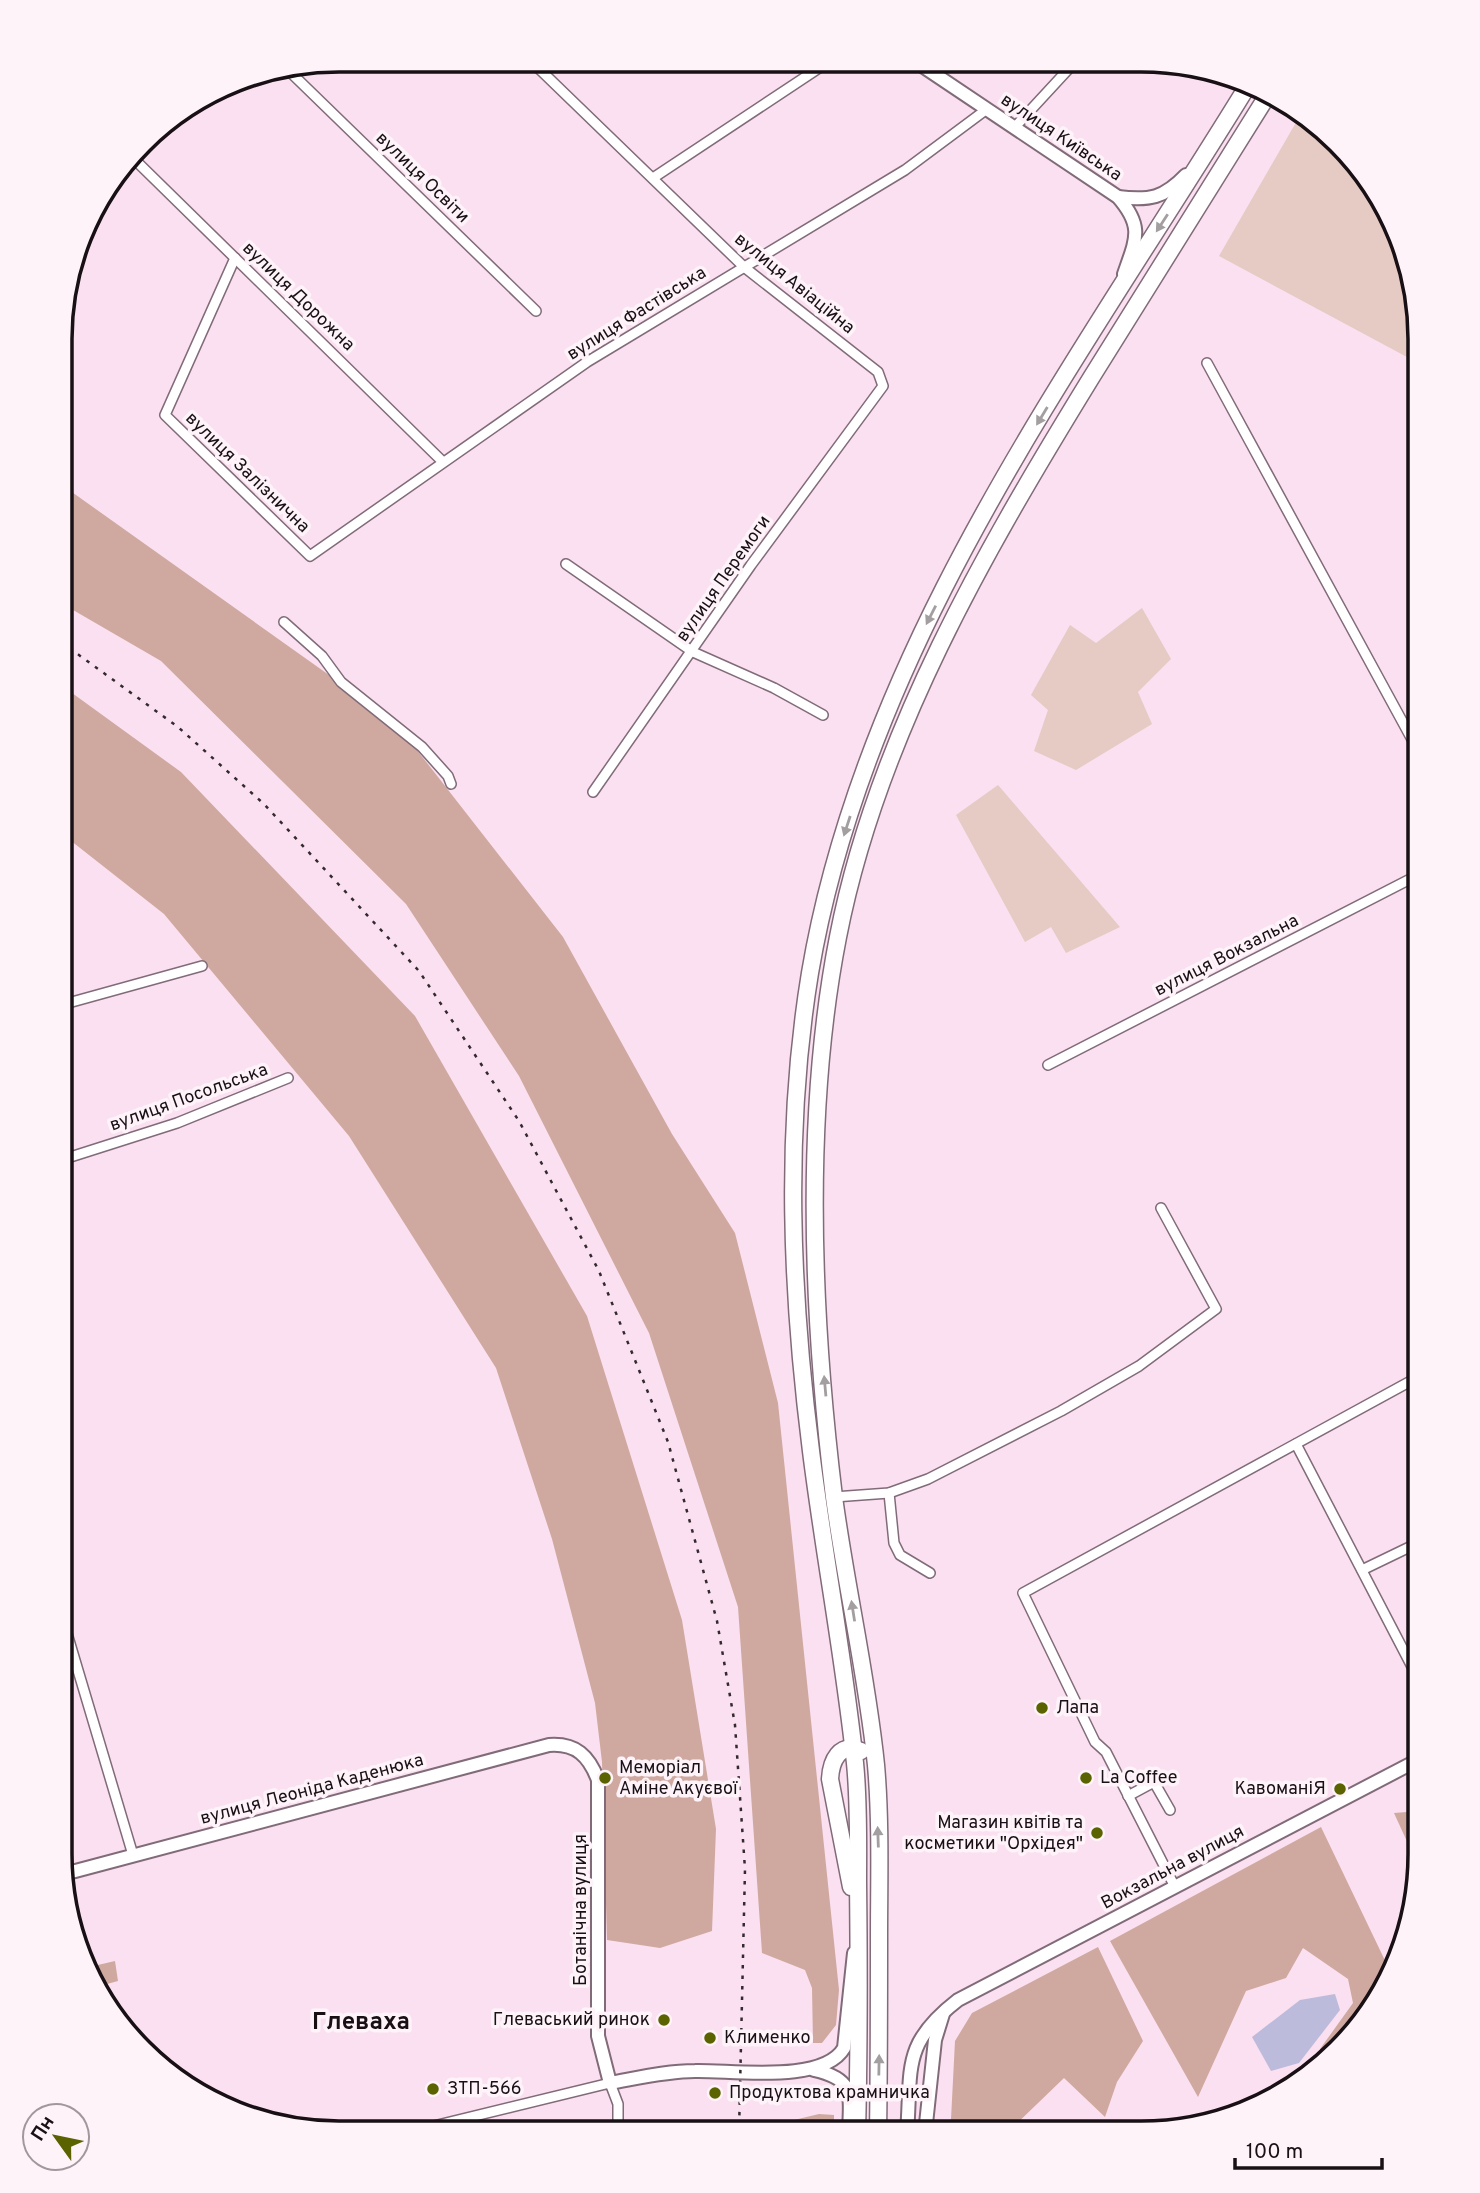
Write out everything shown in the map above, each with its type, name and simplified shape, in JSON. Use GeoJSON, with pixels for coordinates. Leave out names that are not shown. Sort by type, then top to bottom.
{"type":"FeatureCollection","features":[{"type":"Feature","properties":{"kind":"highway"},"geometry":{"type":"LineString","coordinates":[[857,2121],[859,1925],[853,1749],[810,1448],[796,1296],[794,1136],[801,1037],[810,972],[841,845],[857,794],[925,628],[989,505],[1118,289],[1244,93]]}},
{"type":"Feature","properties":{"kind":"highway"},"geometry":{"type":"LineString","coordinates":[[878,2121],[879,1886],[876,1764],[835,1497],[817,1294],[816,1137],[821,1040],[839,930],[856,868],[906,724],[971,583],[1034,471],[1264,102]]}},
{"type":"Feature","properties":{"kind":"highway"},"geometry":{"type":"LineString","coordinates":[[853,1749],[876,1764]]}},
{"type":"Feature","properties":{"kind":"highway"},"geometry":{"type":"LineString","coordinates":[[853,1749],[837,1754],[831,1763],[830,1779],[859,1925]]}},
{"type":"Feature","properties":{"kind":"street","name":"вулиця Авіаційна"},"geometry":{"type":"LineString","coordinates":[[543,72],[744,267],[878,372],[883,386]]}},
{"type":"Feature","properties":{"kind":"street"},"geometry":{"type":"LineString","coordinates":[[653,178],[814,72]]}},
{"type":"Feature","properties":{"kind":"street","name":"вулиця Київська"},"geometry":{"type":"LineString","coordinates":[[932,72],[1118,197]]}},
{"type":"Feature","properties":{"kind":"street"},"geometry":{"type":"LineString","coordinates":[[1015,127],[1066,72]]}},
{"type":"Feature","properties":{"kind":"street","name":"вулиця Освіти"},"geometry":{"type":"LineString","coordinates":[[294,76],[536,311]]}},
{"type":"Feature","properties":{"kind":"street","name":"вулиця Фастівська"},"geometry":{"type":"LineString","coordinates":[[310,556],[587,362],[905,170],[987,109]]}},
{"type":"Feature","properties":{"kind":"street"},"geometry":{"type":"LineString","coordinates":[[1118,197],[1139,200],[1170,191],[1207,154]]}},
{"type":"Feature","properties":{"kind":"street","name":"вулиця Дорожна"},"geometry":{"type":"LineString","coordinates":[[138,163],[442,461]]}},
{"type":"Feature","properties":{"kind":"street"},"geometry":{"type":"LineString","coordinates":[[1118,197],[1135,218],[1137,232],[1118,289]]}},
{"type":"Feature","properties":{"kind":"street","name":"вулиця Залізнична"},"geometry":{"type":"LineString","coordinates":[[235,258],[166,415],[310,556]]}},
{"type":"Feature","properties":{"kind":"street"},"geometry":{"type":"LineString","coordinates":[[1207,363],[1408,732]]}},
{"type":"Feature","properties":{"kind":"street","name":"вулиця Перемоги"},"geometry":{"type":"LineString","coordinates":[[593,792],[751,565],[883,386]]}},
{"type":"Feature","properties":{"kind":"street"},"geometry":{"type":"LineString","coordinates":[[566,564],[693,652],[774,688],[823,715]]}},
{"type":"Feature","properties":{"kind":"street"},"geometry":{"type":"LineString","coordinates":[[284,622],[322,656],[341,682],[422,747],[448,776],[451,784]]}},
{"type":"Feature","properties":{"kind":"street","name":"вулиця Вокзальна"},"geometry":{"type":"LineString","coordinates":[[1048,1065],[1408,880]]}},
{"type":"Feature","properties":{"kind":"street"},"geometry":{"type":"LineString","coordinates":[[72,1002],[202,966]]}},
{"type":"Feature","properties":{"kind":"street","name":"вулиця Посольська"},"geometry":{"type":"LineString","coordinates":[[72,1156],[177,1123],[288,1078]]}},
{"type":"Feature","properties":{"kind":"street"},"geometry":{"type":"LineString","coordinates":[[835,1497],[889,1493],[928,1479],[1061,1411],[1139,1366],[1216,1309],[1161,1208]]}},
{"type":"Feature","properties":{"kind":"street"},"geometry":{"type":"LineString","coordinates":[[1175,1887],[1105,1752],[1095,1742],[1023,1593],[1408,1383]]}},
{"type":"Feature","properties":{"kind":"street"},"geometry":{"type":"LineString","coordinates":[[1296,1444],[1408,1651]]}},
{"type":"Feature","properties":{"kind":"street"},"geometry":{"type":"LineString","coordinates":[[889,1493],[894,1543],[900,1555],[930,1573]]}},
{"type":"Feature","properties":{"kind":"street"},"geometry":{"type":"LineString","coordinates":[[1362,1570],[1408,1548]]}},
{"type":"Feature","properties":{"kind":"street"},"geometry":{"type":"LineString","coordinates":[[72,1650],[133,1856]]}},
{"type":"Feature","properties":{"kind":"street","name":"вулиця Леоніда Каденюка"},"geometry":{"type":"LineString","coordinates":[[72,1872],[549,1745],[570,1746]]}},
{"type":"Feature","properties":{"kind":"street","name":"Ботанічна вулиця"},"geometry":{"type":"LineString","coordinates":[[570,1746],[584,1754],[598,1780],[598,2036],[618,2105],[618,2121]]}},
{"type":"Feature","properties":{"kind":"street","name":"Вокзальна вулиця"},"geometry":{"type":"LineString","coordinates":[[915,2049],[919,2037],[958,2000],[1408,1765]]}},
{"type":"Feature","properties":{"kind":"street"},"geometry":{"type":"LineString","coordinates":[[1128,1796],[1154,1782],[1170,1810]]}},
{"type":"Feature","properties":{"kind":"street"},"geometry":{"type":"LineString","coordinates":[[810,2069],[834,2060],[844,2048],[849,1976],[859,1925]]}},
{"type":"Feature","properties":{"kind":"street"},"geometry":{"type":"LineString","coordinates":[[927,2121],[934,2053],[944,2011]]}},
{"type":"Feature","properties":{"kind":"street"},"geometry":{"type":"LineString","coordinates":[[908,2121],[915,2049],[926,2047],[934,2053]]}},
{"type":"Feature","properties":{"kind":"street"},"geometry":{"type":"LineString","coordinates":[[457,2121],[610,2083],[694,2070],[810,2069],[834,2076],[846,2084],[850,2096],[849,2121]]}},
{"type":"Feature","properties":{"kind":"street"},"geometry":{"type":"LineString","coordinates":[[910,2102],[922,2109],[930,2108]]}},
{"type":"Feature","properties":{"kind":"shaded area"},"geometry":{"type":"Polygon","coordinates":[[[1296,122],[1342,163],[1381,221],[1394,253],[1403,287],[1408,322],[1408,358],[1219,256],[1296,122]]]}},
{"type":"Feature","properties":{"kind":"shaded area"},"geometry":{"type":"Polygon","coordinates":[[[72,492],[329,675],[406,736],[563,937],[672,1134],[735,1233],[778,1403],[839,1990],[836,2025],[822,2043],[813,2043],[812,1988],[805,1970],[762,1953],[738,1607],[649,1333],[519,1076],[406,904],[161,661],[72,609],[72,492]]]}},
{"type":"Feature","properties":{"kind":"shaded area"},"geometry":{"type":"Polygon","coordinates":[[[1142,608],[1171,659],[1138,692],[1152,724],[1076,770],[1034,751],[1048,710],[1031,695],[1070,625],[1096,643],[1142,608]]]}},
{"type":"Feature","properties":{"kind":"shaded area"},"geometry":{"type":"Polygon","coordinates":[[[72,693],[181,772],[415,1016],[587,1316],[682,1620],[716,1829],[712,1931],[660,1948],[607,1940],[602,1762],[595,1703],[552,1539],[496,1368],[349,1136],[164,914],[72,842],[72,693]]]}},
{"type":"Feature","properties":{"kind":"shaded area"},"geometry":{"type":"Polygon","coordinates":[[[998,785],[1120,927],[1066,953],[1051,927],[1025,942],[956,815],[998,785]]]}},
{"type":"Feature","properties":{"kind":"shaded area"},"geometry":{"type":"Polygon","coordinates":[[[1408,1812],[1408,1844],[1394,1813],[1408,1812]]]}},
{"type":"Feature","properties":{"kind":"shaded area"},"geometry":{"type":"Polygon","coordinates":[[[1321,1827],[1386,1962],[1353,2017],[1320,2052],[1353,2003],[1348,1979],[1303,1948],[1286,1978],[1246,1991],[1198,2097],[1110,1941],[1321,1827]]]}},
{"type":"Feature","properties":{"kind":"shaded area"},"geometry":{"type":"Polygon","coordinates":[[[1098,1947],[1143,2041],[1117,2082],[1105,2117],[1064,2078],[1019,2121],[950,2121],[955,2041],[972,2013],[1098,1947]]]}},
{"type":"Feature","properties":{"kind":"shaded area"},"geometry":{"type":"Polygon","coordinates":[[[115,1961],[118,1981],[106,1984],[96,1965],[115,1961]]]}},
{"type":"Feature","properties":{"kind":"shaded area"},"geometry":{"type":"Polygon","coordinates":[[[819,2114],[834,2115],[834,2121],[790,2121],[819,2114]]]}},
{"type":"Feature","properties":{"kind":"water"},"geometry":{"type":"Polygon","coordinates":[[[1335,1994],[1340,2010],[1299,2063],[1271,2071],[1252,2037],[1300,2000],[1335,1994]]]}},
{"type":"Feature","properties":{"kind":"railway"},"geometry":{"type":"LineString","coordinates":[[72,650],[178,727],[264,804],[419,971],[519,1121],[599,1271],[668,1442],[717,1621],[735,1725],[745,1869],[739,2121]]}},
{"type":"Feature","properties":{"kind":"place","name":"Лапа"},"geometry":{"type":"Point","coordinates":[1042,1708]}},
{"type":"Feature","properties":{"kind":"place","name":"Меморіал Аміне Акуєвої"},"geometry":{"type":"Point","coordinates":[605,1778]}},
{"type":"Feature","properties":{"kind":"place","name":"La Coffee"},"geometry":{"type":"Point","coordinates":[1086,1778]}},
{"type":"Feature","properties":{"kind":"place","name":"КавоманіЯ"},"geometry":{"type":"Point","coordinates":[1340,1789]}},
{"type":"Feature","properties":{"kind":"place","name":"Магазин квітів та косметики \"Орхідея\""},"geometry":{"type":"Point","coordinates":[1097,1833]}},
{"type":"Feature","properties":{"kind":"place","name":"Глеваський ринок"},"geometry":{"type":"Point","coordinates":[664,2020]}},
{"type":"Feature","properties":{"kind":"place","name":"Клименко"},"geometry":{"type":"Point","coordinates":[710,2038]}},
{"type":"Feature","properties":{"kind":"place","name":"ЗТП-566"},"geometry":{"type":"Point","coordinates":[433,2089]}},
{"type":"Feature","properties":{"kind":"place","name":"Продуктова крамничка"},"geometry":{"type":"Point","coordinates":[715,2093]}},
{"type":"Feature","properties":{"kind":"district","name":"Глеваха"},"geometry":{"type":"Point","coordinates":[361,2023]}}]}
